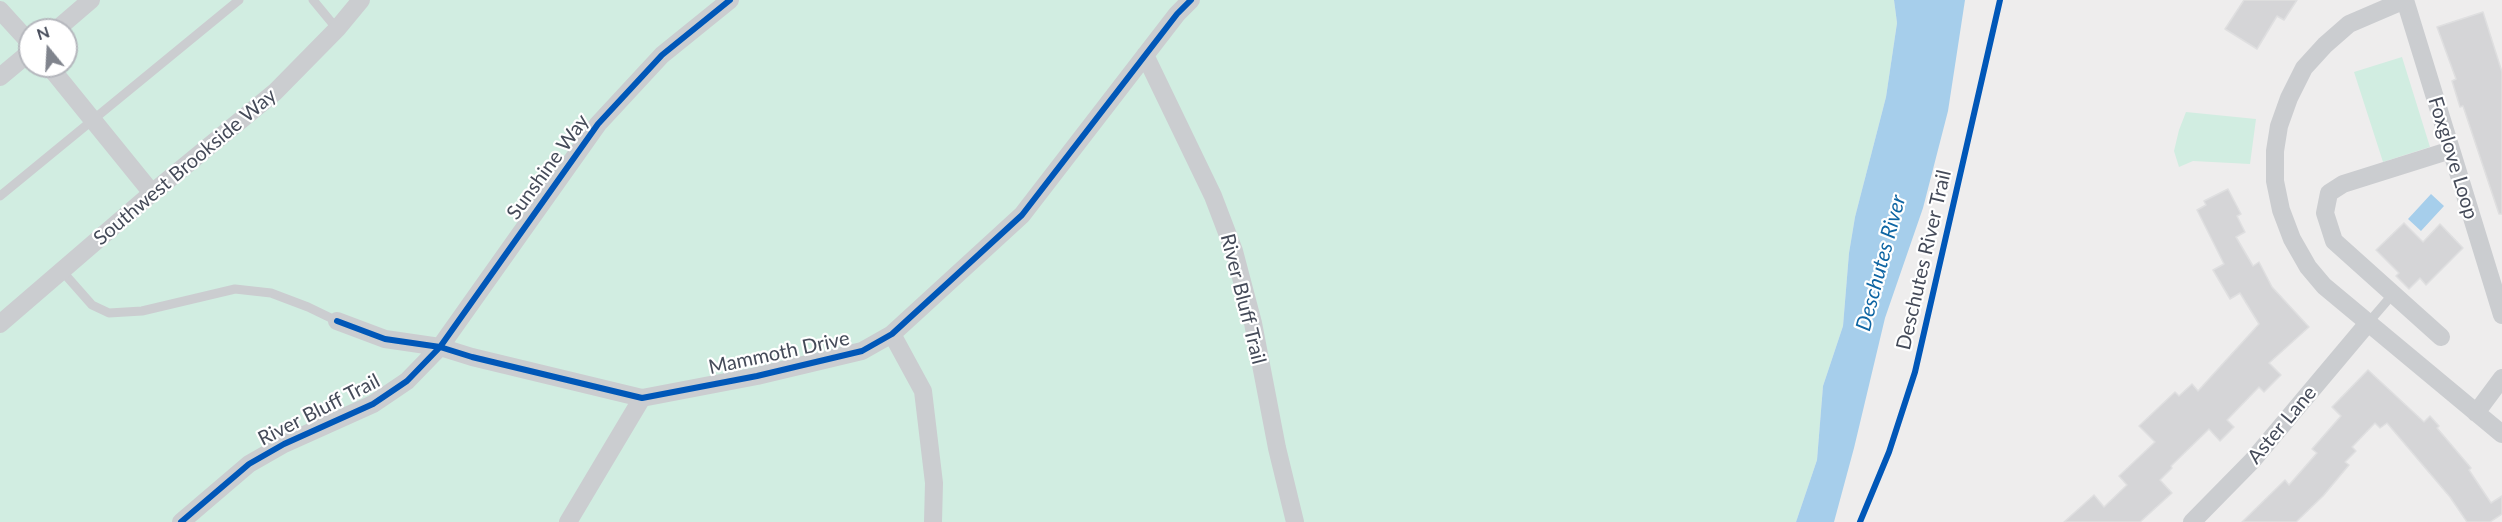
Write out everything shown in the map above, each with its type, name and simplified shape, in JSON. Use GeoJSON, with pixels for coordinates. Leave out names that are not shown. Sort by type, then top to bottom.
{"type":"FeatureCollection","features":[{"type":"Feature","properties":{"kind":"street"},"geometry":{"type":"LineString","coordinates":[[70,18],[92,0]]}},
{"type":"Feature","properties":{"kind":"street","name":"Southwest Brookside Way"},"geometry":{"type":"LineString","coordinates":[[0,324],[152,193],[275,92],[338,29],[361,0]]}},
{"type":"Feature","properties":{"kind":"street","name":"Sunshine Way"},"geometry":{"type":"LineString","coordinates":[[440,347],[598,124],[662,55],[730,0]]}},
{"type":"Feature","properties":{"kind":"street","name":"Mammoth Drive"},"geometry":{"type":"LineString","coordinates":[[337,321],[385,339],[440,347],[472,357],[642,398],[757,376],[862,351],[892,334],[1022,215],[1177,14],[1191,0]]}},
{"type":"Feature","properties":{"kind":"street"},"geometry":{"type":"LineString","coordinates":[[2405,0],[2349,24],[2304,68],[2289,98],[2279,126],[2275,151],[2275,181],[2279,200],[2292,239],[2308,267],[2324,286],[2502,434]]}},
{"type":"Feature","properties":{"kind":"street","name":"Foxglove Loop"},"geometry":{"type":"LineString","coordinates":[[2405,0],[2502,315]]}},
{"type":"Feature","properties":{"kind":"street"},"geometry":{"type":"LineString","coordinates":[[0,10],[18,30]]}},
{"type":"Feature","properties":{"kind":"street","name":"River Bluff Trail"},"geometry":{"type":"LineString","coordinates":[[1145,55],[1213,196],[1234,251],[1253,323],[1276,448],[1295,522]]}},
{"type":"Feature","properties":{"kind":"street"},"geometry":{"type":"LineString","coordinates":[[0,77],[18,62]]}},
{"type":"Feature","properties":{"kind":"street"},"geometry":{"type":"LineString","coordinates":[[59,78],[94,118],[152,193]]}},
{"type":"Feature","properties":{"kind":"street"},"geometry":{"type":"LineString","coordinates":[[2441,338],[2334,241],[2325,213],[2329,193],[2343,184],[2451,150]]}},
{"type":"Feature","properties":{"kind":"street","name":"Aster Lane"},"geometry":{"type":"LineString","coordinates":[[2192,522],[2252,461],[2368,323]]}},
{"type":"Feature","properties":{"kind":"street"},"geometry":{"type":"LineString","coordinates":[[892,334],[923,391],[934,483],[933,522]]}},
{"type":"Feature","properties":{"kind":"street","name":"River Bluff Trail"},"geometry":{"type":"LineString","coordinates":[[181,522],[249,464],[284,444],[373,404],[407,381],[440,347]]}},
{"type":"Feature","properties":{"kind":"street"},"geometry":{"type":"LineString","coordinates":[[2476,413],[2502,378]]}},
{"type":"Feature","properties":{"kind":"street"},"geometry":{"type":"LineString","coordinates":[[568,522],[642,398]]}},
{"type":"Feature","properties":{"kind":"lane"},"geometry":{"type":"LineString","coordinates":[[0,196],[239,0]]}},
{"type":"Feature","properties":{"kind":"lane"},"geometry":{"type":"LineString","coordinates":[[313,0],[338,29]]}},
{"type":"Feature","properties":{"kind":"lane","name":"Mammoth Drive"},"geometry":{"type":"LineString","coordinates":[[62,271],[92,305],[109,313],[142,311],[235,289],[271,293],[337,321]]}},
{"type":"Feature","properties":{"kind":"lane"},"geometry":{"type":"LineString","coordinates":[[2368,323],[2393,294]]}},
{"type":"Feature","properties":{"kind":"green space"},"geometry":{"type":"Polygon","coordinates":[[[0,0],[1894,0],[1897,23],[1886,97],[1855,217],[1849,253],[1843,326],[1823,386],[1817,460],[1796,522],[0,522],[0,0]]]}},
{"type":"Feature","properties":{"kind":"green space"},"geometry":{"type":"Polygon","coordinates":[[[2402,57],[2430,147],[2383,162],[2354,72],[2402,57]]]}},
{"type":"Feature","properties":{"kind":"green space"},"geometry":{"type":"Polygon","coordinates":[[[2186,112],[2256,119],[2250,164],[2193,161],[2179,167],[2174,151],[2186,112]]]}},
{"type":"Feature","properties":{"kind":"water","name":"Deschutes River"},"geometry":{"type":"Polygon","coordinates":[[[1894,0],[1965,0],[1948,111],[1923,208],[1885,318],[1834,522],[1796,522],[1817,460],[1823,386],[1843,326],[1849,253],[1855,217],[1886,97],[1897,23],[1894,0]]]}},
{"type":"Feature","properties":{"kind":"water"},"geometry":{"type":"Polygon","coordinates":[[[2431,194],[2444,206],[2421,231],[2408,219],[2431,194]]]}},
{"type":"Feature","properties":{"kind":"building"},"geometry":{"type":"Polygon","coordinates":[[[2244,0],[2297,0],[2284,20],[2277,16],[2257,49],[2225,29],[2244,0]]]}},
{"type":"Feature","properties":{"kind":"building"},"geometry":{"type":"Polygon","coordinates":[[[2483,12],[2502,72],[2502,214],[2499,214],[2463,106],[2460,107],[2452,81],[2456,79],[2437,27],[2483,12]]]}},
{"type":"Feature","properties":{"kind":"building"},"geometry":{"type":"Polygon","coordinates":[[[2228,189],[2241,214],[2237,216],[2245,232],[2236,237],[2253,266],[2259,262],[2272,287],[2309,327],[2269,363],[2281,375],[2264,392],[2259,387],[2227,420],[2234,427],[2220,441],[2209,429],[2171,466],[2172,468],[2160,480],[2172,493],[2140,522],[2064,522],[2094,495],[2104,507],[2127,485],[2119,476],[2155,442],[2139,426],[2175,392],[2179,396],[2192,384],[2198,391],[2259,324],[2240,293],[2230,299],[2213,270],[2224,264],[2197,210],[2206,205],[2204,201],[2228,189]]]}},
{"type":"Feature","properties":{"kind":"building"},"geometry":{"type":"Polygon","coordinates":[[[2404,223],[2423,242],[2440,224],[2463,248],[2426,285],[2420,278],[2409,289],[2396,276],[2399,273],[2376,250],[2404,223]]]}},
{"type":"Feature","properties":{"kind":"building"},"geometry":{"type":"Polygon","coordinates":[[[2368,370],[2424,422],[2430,416],[2439,426],[2437,428],[2471,468],[2469,470],[2491,503],[2502,496],[2502,514],[2490,522],[2467,522],[2450,497],[2387,423],[2380,428],[2375,423],[2352,447],[2356,451],[2345,462],[2349,465],[2323,496],[2296,522],[2242,522],[2285,480],[2289,485],[2317,453],[2312,449],[2341,416],[2332,407],[2368,370]]]}},
{"type":"Feature","properties":{"kind":"cycle path"},"geometry":{"type":"LineString","coordinates":[[181,522],[249,464],[284,444],[373,404],[407,381],[440,347],[598,124],[662,55],[730,0]]}},
{"type":"Feature","properties":{"kind":"cycle path"},"geometry":{"type":"LineString","coordinates":[[337,321],[385,339],[440,347],[472,357],[642,398],[757,376],[862,351],[892,334],[1022,215],[1177,14],[1191,0]]}},
{"type":"Feature","properties":{"kind":"cycle path","name":"Deschutes River Trail"},"geometry":{"type":"LineString","coordinates":[[1860,522],[1889,452],[1915,372],[2000,0]]}}]}
